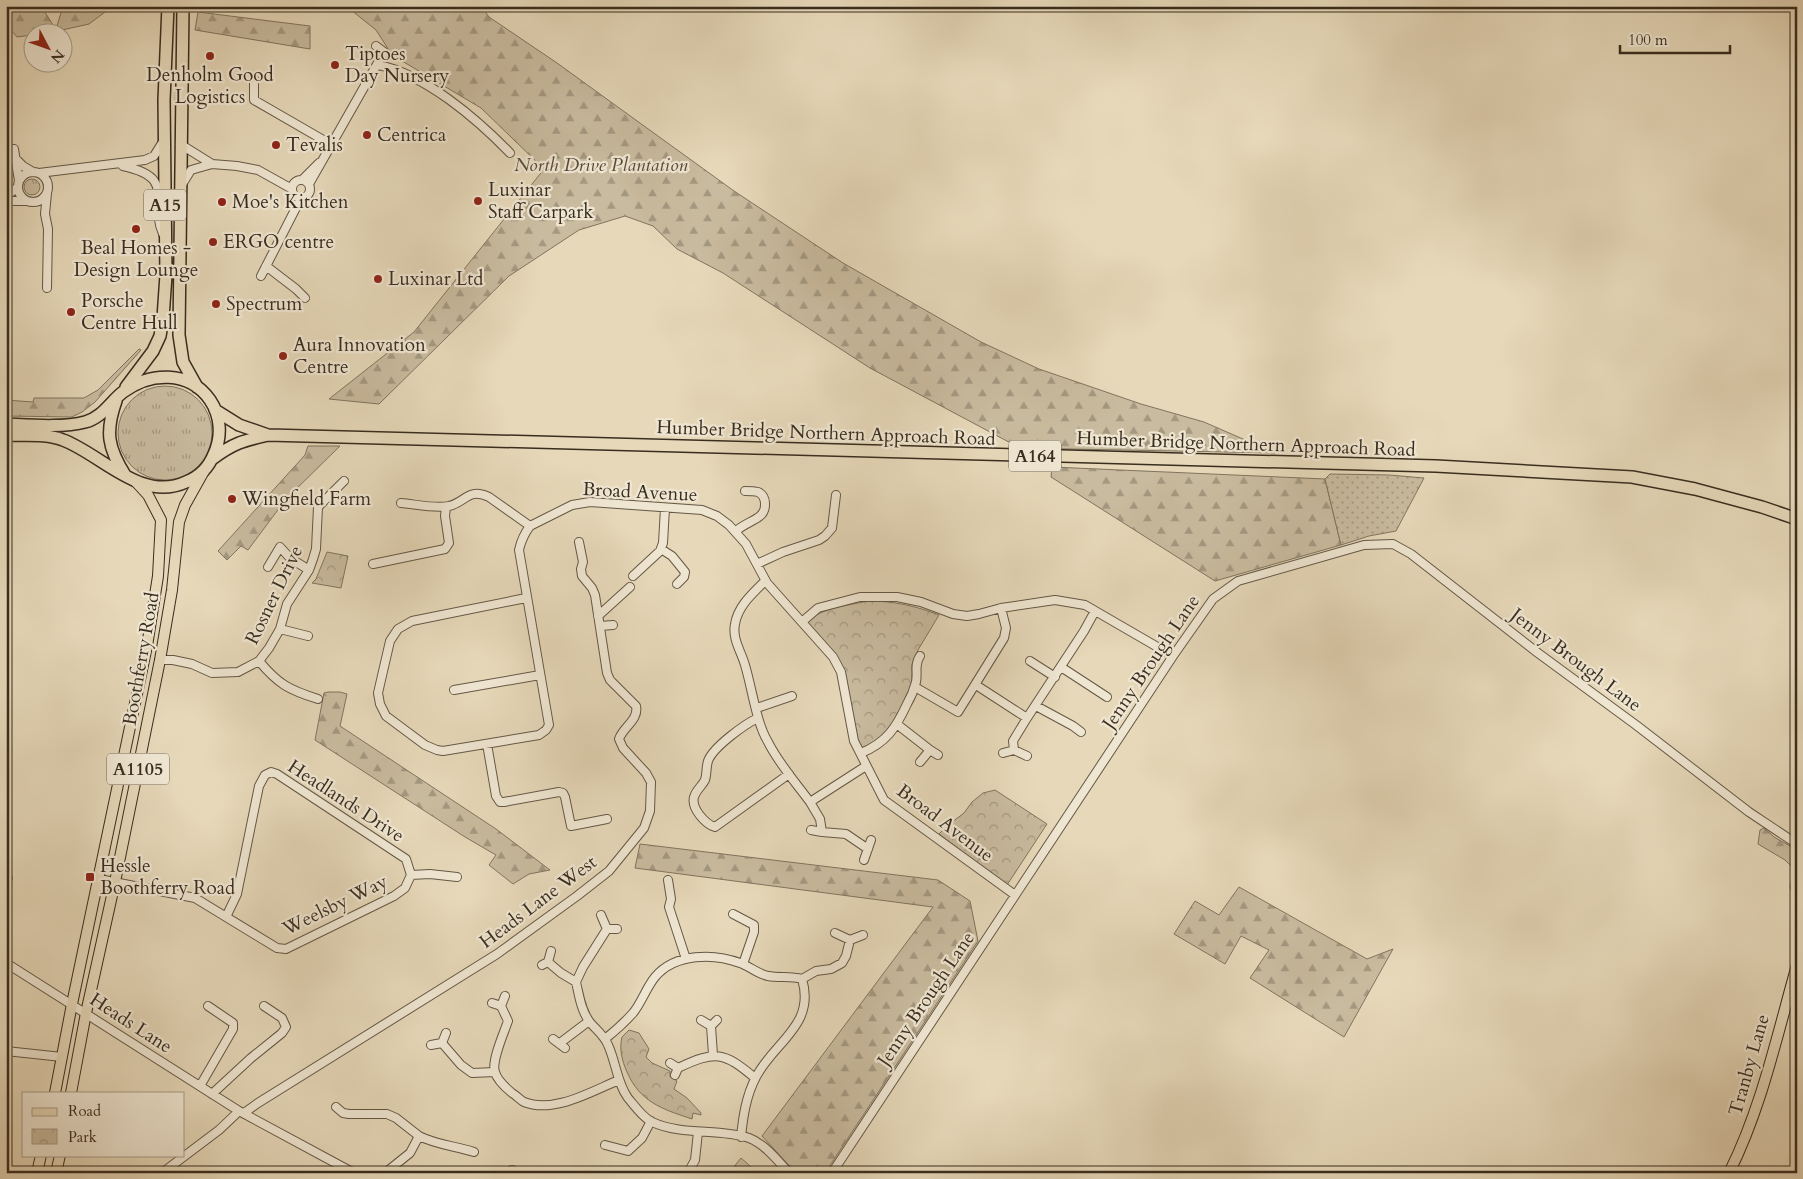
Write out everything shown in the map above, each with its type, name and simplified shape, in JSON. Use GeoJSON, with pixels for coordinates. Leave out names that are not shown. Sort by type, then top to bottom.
{"type":"FeatureCollection","features":[{"type":"Feature","properties":{"kind":"highway","name":"A15"},"geometry":{"type":"LineString","coordinates":[[6,424],[40,425],[87,422],[98,415],[119,396],[153,351],[160,336],[165,284],[164,100],[168,6]]}},
{"type":"Feature","properties":{"kind":"highway","name":"A15"},"geometry":{"type":"LineString","coordinates":[[183,6],[179,335],[183,362],[197,387]]}},
{"type":"Feature","properties":{"kind":"highway"},"geometry":{"type":"LineString","coordinates":[[6,435],[59,439],[84,449],[131,479],[152,486],[173,486],[193,479],[204,470],[212,459],[220,435],[219,422],[211,401],[197,387],[181,378],[162,376],[144,380],[119,396],[111,416],[108,431],[110,447],[131,479]]}},
{"type":"Feature","properties":{"kind":"highway","name":"A164"},"geometry":{"type":"LineString","coordinates":[[215,410],[239,425],[268,435]]}},
{"type":"Feature","properties":{"kind":"highway","name":"A164"},"geometry":{"type":"LineString","coordinates":[[212,459],[229,446],[268,435]]}},
{"type":"Feature","properties":{"kind":"highway","name":"Humber Bridge Northern Approach Road"},"geometry":{"type":"LineString","coordinates":[[268,435],[1436,466],[1632,477],[1695,488],[1797,519]]}},
{"type":"Feature","properties":{"kind":"main road","name":"Boothferry Road"},"geometry":{"type":"LineString","coordinates":[[72,1092],[86,1013],[115,882],[160,660],[172,590],[179,522],[185,505],[204,470]]}},
{"type":"Feature","properties":{"kind":"main road","name":"Boothferry Road"},"geometry":{"type":"LineString","coordinates":[[55,1092],[147,646],[160,546],[161,520],[148,495],[131,479]]}},
{"type":"Feature","properties":{"kind":"main road","name":"Tranby Lane"},"geometry":{"type":"LineString","coordinates":[[1729,1173],[1744,1143],[1758,1105],[1797,965]]}},
{"type":"Feature","properties":{"kind":"main road"},"geometry":{"type":"LineString","coordinates":[[37,1173],[41,1156]]}},
{"type":"Feature","properties":{"kind":"main road"},"geometry":{"type":"LineString","coordinates":[[56,1173],[60,1156]]}},
{"type":"Feature","properties":{"kind":"street"},"geometry":{"type":"LineString","coordinates":[[299,198],[305,198],[310,194],[309,184],[378,65],[384,52],[376,46]]}},
{"type":"Feature","properties":{"kind":"street"},"geometry":{"type":"LineString","coordinates":[[378,65],[402,73],[448,98],[491,133],[510,153]]}},
{"type":"Feature","properties":{"kind":"street"},"geometry":{"type":"LineString","coordinates":[[254,78],[254,100],[332,145]]}},
{"type":"Feature","properties":{"kind":"street"},"geometry":{"type":"LineString","coordinates":[[6,196],[18,184],[22,176],[145,160],[154,156],[164,139]]}},
{"type":"Feature","properties":{"kind":"street"},"geometry":{"type":"LineString","coordinates":[[180,144],[212,164]]}},
{"type":"Feature","properties":{"kind":"street"},"geometry":{"type":"LineString","coordinates":[[14,149],[18,193],[45,214]]}},
{"type":"Feature","properties":{"kind":"street"},"geometry":{"type":"LineString","coordinates":[[292,189],[299,180],[326,156]]}},
{"type":"Feature","properties":{"kind":"street"},"geometry":{"type":"LineString","coordinates":[[6,201],[38,202],[47,190],[44,177],[23,166],[16,159]]}},
{"type":"Feature","properties":{"kind":"street"},"geometry":{"type":"LineString","coordinates":[[116,164],[146,173],[156,183],[159,193],[159,225],[165,238]]}},
{"type":"Feature","properties":{"kind":"street"},"geometry":{"type":"LineString","coordinates":[[180,189],[191,170],[212,164],[258,170],[292,189],[299,198]]}},
{"type":"Feature","properties":{"kind":"street"},"geometry":{"type":"LineString","coordinates":[[47,288],[48,229],[45,214],[47,190],[48,181],[57,172]]}},
{"type":"Feature","properties":{"kind":"street"},"geometry":{"type":"LineString","coordinates":[[272,177],[299,180],[309,184]]}},
{"type":"Feature","properties":{"kind":"street"},"geometry":{"type":"LineString","coordinates":[[261,276],[291,219],[299,198]]}},
{"type":"Feature","properties":{"kind":"street"},"geometry":{"type":"LineString","coordinates":[[266,266],[305,298]]}},
{"type":"Feature","properties":{"kind":"street","name":"Rosner Drive"},"geometry":{"type":"LineString","coordinates":[[160,660],[173,660],[192,664],[212,673],[238,672],[259,660],[269,648],[280,629],[287,604],[309,570],[316,549],[318,507],[344,481]]}},
{"type":"Feature","properties":{"kind":"street"},"geometry":{"type":"LineString","coordinates":[[736,531],[760,516],[765,510],[765,502],[758,492],[745,491]]}},
{"type":"Feature","properties":{"kind":"street"},"geometry":{"type":"LineString","coordinates":[[401,503],[446,507],[468,496],[482,494],[530,526],[522,538],[518,550],[549,724],[546,730],[539,735],[443,751],[425,746],[386,716],[380,704],[378,693],[390,641],[398,629],[412,621],[526,598]]}},
{"type":"Feature","properties":{"kind":"street"},"geometry":{"type":"LineString","coordinates":[[757,564],[825,536],[832,528],[836,495]]}},
{"type":"Feature","properties":{"kind":"street","name":"Broad Avenue"},"geometry":{"type":"LineString","coordinates":[[530,526],[565,508],[584,502],[702,510],[724,520],[746,544],[765,581],[833,657],[840,672],[854,741],[884,800],[1015,895]]}},
{"type":"Feature","properties":{"kind":"street"},"geometry":{"type":"LineString","coordinates":[[373,564],[445,549],[449,543],[445,516],[446,507]]}},
{"type":"Feature","properties":{"kind":"street"},"geometry":{"type":"LineString","coordinates":[[633,576],[656,556],[661,549],[665,508]]}},
{"type":"Feature","properties":{"kind":"street","name":"Heads Lane West"},"geometry":{"type":"LineString","coordinates":[[242,1112],[497,954],[578,896],[609,871],[644,828],[650,811],[651,782],[619,739],[620,734],[636,717],[636,706],[610,680],[607,673],[595,595],[582,576],[583,562],[579,542]]}},
{"type":"Feature","properties":{"kind":"street","name":"Jenny Brough Lane"},"geometry":{"type":"LineString","coordinates":[[832,1173],[1173,656],[1213,599],[1238,581],[1364,545],[1393,544],[1410,554],[1749,812],[1797,844]]}},
{"type":"Feature","properties":{"kind":"street"},"geometry":{"type":"LineString","coordinates":[[268,567],[280,547],[290,558],[309,570]]}},
{"type":"Feature","properties":{"kind":"street"},"geometry":{"type":"LineString","coordinates":[[661,549],[672,556],[685,572],[684,577],[678,584]]}},
{"type":"Feature","properties":{"kind":"street"},"geometry":{"type":"LineString","coordinates":[[765,581],[738,613],[735,624],[736,643],[744,662],[758,718],[767,742],[810,802],[820,819],[822,832]]}},
{"type":"Feature","properties":{"kind":"street"},"geometry":{"type":"LineString","coordinates":[[598,616],[630,587]]}},
{"type":"Feature","properties":{"kind":"street"},"geometry":{"type":"LineString","coordinates":[[803,622],[818,608],[860,597],[896,597],[921,602],[953,614],[967,616],[1000,608],[1055,600],[1085,605],[1173,656]]}},
{"type":"Feature","properties":{"kind":"street"},"geometry":{"type":"LineString","coordinates":[[915,686],[958,712],[1004,638],[1006,628],[1000,608]]}},
{"type":"Feature","properties":{"kind":"street"},"geometry":{"type":"LineString","coordinates":[[1014,750],[1014,741],[1027,718],[1062,667],[1095,611]]}},
{"type":"Feature","properties":{"kind":"street"},"geometry":{"type":"LineString","coordinates":[[600,626],[613,625]]}},
{"type":"Feature","properties":{"kind":"street"},"geometry":{"type":"LineString","coordinates":[[280,629],[307,637]]}},
{"type":"Feature","properties":{"kind":"street"},"geometry":{"type":"LineString","coordinates":[[861,754],[874,748],[898,725],[915,686],[917,678],[916,665],[920,656]]}},
{"type":"Feature","properties":{"kind":"street"},"geometry":{"type":"LineString","coordinates":[[259,660],[272,675],[294,692],[318,699]]}},
{"type":"Feature","properties":{"kind":"street"},"geometry":{"type":"LineString","coordinates":[[1030,661],[1055,677]]}},
{"type":"Feature","properties":{"kind":"street"},"geometry":{"type":"LineString","coordinates":[[1062,667],[1107,697]]}},
{"type":"Feature","properties":{"kind":"street"},"geometry":{"type":"LineString","coordinates":[[454,690],[540,675]]}},
{"type":"Feature","properties":{"kind":"street"},"geometry":{"type":"LineString","coordinates":[[976,685],[1027,718]]}},
{"type":"Feature","properties":{"kind":"street"},"geometry":{"type":"LineString","coordinates":[[757,708],[792,696]]}},
{"type":"Feature","properties":{"kind":"street"},"geometry":{"type":"LineString","coordinates":[[1036,706],[1081,732]]}},
{"type":"Feature","properties":{"kind":"street"},"geometry":{"type":"LineString","coordinates":[[758,718],[746,723],[713,753],[708,762],[704,782],[694,794],[694,806],[709,825],[715,827],[789,774]]}},
{"type":"Feature","properties":{"kind":"street"},"geometry":{"type":"LineString","coordinates":[[898,725],[938,755]]}},
{"type":"Feature","properties":{"kind":"street"},"geometry":{"type":"LineString","coordinates":[[487,744],[496,796],[500,802],[559,792],[563,793],[565,797],[571,826],[607,818]]}},
{"type":"Feature","properties":{"kind":"street"},"geometry":{"type":"LineString","coordinates":[[920,762],[930,750]]}},
{"type":"Feature","properties":{"kind":"street"},"geometry":{"type":"LineString","coordinates":[[1003,753],[1014,750],[1027,756]]}},
{"type":"Feature","properties":{"kind":"street"},"geometry":{"type":"LineString","coordinates":[[810,802],[866,766]]}},
{"type":"Feature","properties":{"kind":"street","name":"Headlands Drive"},"geometry":{"type":"LineString","coordinates":[[226,917],[237,894],[259,786],[264,775],[271,772],[277,774],[406,858],[411,875]]}},
{"type":"Feature","properties":{"kind":"street"},"geometry":{"type":"LineString","coordinates":[[811,830],[846,834],[868,849]]}},
{"type":"Feature","properties":{"kind":"street"},"geometry":{"type":"LineString","coordinates":[[864,860],[870,840]]}},
{"type":"Feature","properties":{"kind":"street"},"geometry":{"type":"LineString","coordinates":[[411,875],[430,874],[457,877]]}},
{"type":"Feature","properties":{"kind":"street","name":"Weelsby Way"},"geometry":{"type":"LineString","coordinates":[[99,879],[195,898],[277,948],[286,949],[394,896],[405,888],[411,875]]}},
{"type":"Feature","properties":{"kind":"street"},"geometry":{"type":"LineString","coordinates":[[668,880],[671,899],[669,907],[686,959]]}},
{"type":"Feature","properties":{"kind":"street"},"geometry":{"type":"LineString","coordinates":[[671,899],[680,898]]}},
{"type":"Feature","properties":{"kind":"street"},"geometry":{"type":"LineString","coordinates":[[733,914],[758,924],[743,964]]}},
{"type":"Feature","properties":{"kind":"street"},"geometry":{"type":"LineString","coordinates":[[601,915],[607,929]]}},
{"type":"Feature","properties":{"kind":"street"},"geometry":{"type":"LineString","coordinates":[[607,929],[617,929]]}},
{"type":"Feature","properties":{"kind":"street"},"geometry":{"type":"LineString","coordinates":[[607,929],[576,982],[580,999],[589,1021],[606,1039],[615,1059],[619,1080],[627,1096],[651,1121],[698,1132],[711,1131],[750,1138],[763,1146],[789,1173]]}},
{"type":"Feature","properties":{"kind":"street"},"geometry":{"type":"LineString","coordinates":[[835,933],[850,940],[863,935]]}},
{"type":"Feature","properties":{"kind":"street"},"geometry":{"type":"LineString","coordinates":[[606,1039],[633,1013],[655,977],[666,967],[686,959],[715,956],[743,964],[766,976],[802,979],[816,971],[831,969],[842,963],[850,940]]}},
{"type":"Feature","properties":{"kind":"street"},"geometry":{"type":"LineString","coordinates":[[551,952],[545,964],[576,982]]}},
{"type":"Feature","properties":{"kind":"street","name":"Heads Lane"},"geometry":{"type":"LineString","coordinates":[[6,963],[242,1112]]}},
{"type":"Feature","properties":{"kind":"street"},"geometry":{"type":"LineString","coordinates":[[741,1137],[748,1097],[755,1078],[764,1064],[797,1025],[805,1008],[806,990],[802,979]]}},
{"type":"Feature","properties":{"kind":"street"},"geometry":{"type":"LineString","coordinates":[[501,1006],[505,996]]}},
{"type":"Feature","properties":{"kind":"street"},"geometry":{"type":"LineString","coordinates":[[492,1003],[501,1006],[508,1021],[495,1059],[495,1072],[506,1087],[524,1102],[547,1106],[573,1099],[619,1080]]}},
{"type":"Feature","properties":{"kind":"street"},"geometry":{"type":"LineString","coordinates":[[200,1086],[233,1029],[233,1023],[208,1006]]}},
{"type":"Feature","properties":{"kind":"street"},"geometry":{"type":"LineString","coordinates":[[212,1094],[251,1058],[282,1033],[286,1027],[282,1018],[264,1006]]}},
{"type":"Feature","properties":{"kind":"street"},"geometry":{"type":"LineString","coordinates":[[701,1020],[714,1023],[713,1055]]}},
{"type":"Feature","properties":{"kind":"street"},"geometry":{"type":"LineString","coordinates":[[559,1043],[589,1021]]}},
{"type":"Feature","properties":{"kind":"street"},"geometry":{"type":"LineString","coordinates":[[442,1043],[446,1033]]}},
{"type":"Feature","properties":{"kind":"street"},"geometry":{"type":"LineString","coordinates":[[442,1043],[461,1065],[472,1073],[495,1072]]}},
{"type":"Feature","properties":{"kind":"street"},"geometry":{"type":"LineString","coordinates":[[431,1045],[442,1043]]}},
{"type":"Feature","properties":{"kind":"street"},"geometry":{"type":"LineString","coordinates":[[6,1051],[62,1057]]}},
{"type":"Feature","properties":{"kind":"street"},"geometry":{"type":"LineString","coordinates":[[674,1068],[713,1055],[731,1059],[755,1078]]}},
{"type":"Feature","properties":{"kind":"street"},"geometry":{"type":"LineString","coordinates":[[348,1104],[349,1114]]}},
{"type":"Feature","properties":{"kind":"street"},"geometry":{"type":"LineString","coordinates":[[336,1108],[343,1113],[349,1114],[387,1114],[396,1118],[419,1136],[446,1146],[474,1152]]}},
{"type":"Feature","properties":{"kind":"street"},"geometry":{"type":"LineString","coordinates":[[185,1156],[242,1112],[354,1173]]}},
{"type":"Feature","properties":{"kind":"street"},"geometry":{"type":"LineString","coordinates":[[605,1145],[629,1154],[642,1138],[651,1121]]}},
{"type":"Feature","properties":{"kind":"street"},"geometry":{"type":"LineString","coordinates":[[688,1173],[695,1160],[698,1132]]}},
{"type":"Feature","properties":{"kind":"street"},"geometry":{"type":"LineString","coordinates":[[388,1173],[390,1169],[410,1153],[419,1136]]}},
{"type":"Feature","properties":{"kind":"street"},"geometry":{"type":"LineString","coordinates":[[462,1148],[465,1140]]}},
{"type":"Feature","properties":{"kind":"street"},"geometry":{"type":"LineString","coordinates":[[162,1173],[185,1156]]}},
{"type":"Feature","properties":{"kind":"green space"},"geometry":{"type":"Polygon","coordinates":[[[14,6],[41,6],[51,22],[22,22],[22,36],[17,37],[6,24],[6,16],[14,6]]]}},
{"type":"Feature","properties":{"kind":"green space"},"geometry":{"type":"Polygon","coordinates":[[[63,6],[69,6],[73,11],[86,6],[113,6],[89,24],[72,28],[72,22],[58,22],[63,6]]]}},
{"type":"Feature","properties":{"kind":"green space","name":"North Drive Plantation"},"geometry":{"type":"Polygon","coordinates":[[[346,6],[481,6],[489,17],[557,63],[734,191],[843,263],[981,342],[1039,369],[1141,404],[1204,422],[1275,453],[1020,448],[870,368],[723,273],[677,249],[653,226],[625,216],[579,230],[509,276],[379,404],[329,399],[414,332],[544,169],[481,108],[392,55],[376,30],[346,6]]]}},
{"type":"Feature","properties":{"kind":"green space"},"geometry":{"type":"Polygon","coordinates":[[[198,12],[310,26],[310,49],[195,30],[198,12]]]}},
{"type":"Feature","properties":{"kind":"green space"},"geometry":{"type":"Polygon","coordinates":[[[32,179],[40,187],[32,195],[24,187],[32,179]]]}},
{"type":"Feature","properties":{"kind":"green space"},"geometry":{"type":"Polygon","coordinates":[[[139,349],[141,350],[95,402],[82,412],[72,417],[6,416],[6,400],[33,402],[34,398],[84,398],[98,390],[139,349]]]}},
{"type":"Feature","properties":{"kind":"green space"},"geometry":{"type":"Polygon","coordinates":[[[156,386],[174,386],[199,399],[209,415],[212,433],[209,451],[199,467],[174,480],[156,480],[131,467],[118,442],[118,424],[131,399],[156,386]]]}},
{"type":"Feature","properties":{"kind":"green space"},"geometry":{"type":"Polygon","coordinates":[[[308,446],[340,446],[286,499],[248,550],[241,546],[227,560],[218,551],[305,455],[308,446]]]}},
{"type":"Feature","properties":{"kind":"green space"},"geometry":{"type":"Polygon","coordinates":[[[1052,467],[1325,479],[1341,545],[1215,581],[1051,477],[1052,467]]]}},
{"type":"Feature","properties":{"kind":"green space"},"geometry":{"type":"Polygon","coordinates":[[[1330,474],[1389,475],[1424,478],[1396,531],[1369,536],[1341,545],[1325,479],[1330,474]]]}},
{"type":"Feature","properties":{"kind":"green space"},"geometry":{"type":"Polygon","coordinates":[[[327,552],[348,556],[341,588],[312,583],[316,579],[327,552]]]}},
{"type":"Feature","properties":{"kind":"green space"},"geometry":{"type":"Polygon","coordinates":[[[869,601],[905,605],[939,615],[918,650],[912,665],[912,688],[891,726],[877,742],[861,750],[859,748],[843,669],[835,654],[807,623],[811,618],[826,611],[869,601]]]}},
{"type":"Feature","properties":{"kind":"green space"},"geometry":{"type":"Polygon","coordinates":[[[324,693],[347,694],[340,726],[496,829],[550,870],[529,874],[513,884],[489,865],[496,855],[315,740],[324,693]]]}},
{"type":"Feature","properties":{"kind":"green space"},"geometry":{"type":"Polygon","coordinates":[[[995,790],[1047,824],[1007,885],[939,834],[964,813],[972,802],[983,793],[995,790]]]}},
{"type":"Feature","properties":{"kind":"green space"},"geometry":{"type":"Polygon","coordinates":[[[1764,828],[1774,837],[1797,850],[1797,909],[1790,887],[1794,869],[1785,860],[1758,844],[1760,830],[1764,828]]]}},
{"type":"Feature","properties":{"kind":"green space"},"geometry":{"type":"Polygon","coordinates":[[[640,844],[938,880],[970,901],[978,941],[825,1173],[796,1173],[762,1136],[933,907],[635,868],[640,844]]]}},
{"type":"Feature","properties":{"kind":"green space"},"geometry":{"type":"Polygon","coordinates":[[[1239,887],[1367,959],[1393,949],[1344,1037],[1250,978],[1269,950],[1241,936],[1225,964],[1174,934],[1195,901],[1219,915],[1239,887]]]}},
{"type":"Feature","properties":{"kind":"green space"},"geometry":{"type":"Polygon","coordinates":[[[629,1030],[639,1033],[649,1049],[646,1057],[652,1063],[670,1071],[670,1077],[677,1081],[674,1089],[687,1098],[701,1115],[693,1113],[692,1119],[671,1112],[653,1103],[638,1091],[627,1072],[622,1055],[622,1037],[629,1030]]]}},
{"type":"Feature","properties":{"kind":"green space"},"geometry":{"type":"Polygon","coordinates":[[[741,1158],[758,1173],[729,1173],[741,1158]]]}},
{"type":"Feature","properties":{"kind":"place","name":"Denholm Good Logistics"},"geometry":{"type":"Point","coordinates":[210,56]}},
{"type":"Feature","properties":{"kind":"place","name":"Tiptoes Day Nursery"},"geometry":{"type":"Point","coordinates":[335,65]}},
{"type":"Feature","properties":{"kind":"place","name":"Centrica"},"geometry":{"type":"Point","coordinates":[367,135]}},
{"type":"Feature","properties":{"kind":"place","name":"Tevalis"},"geometry":{"type":"Point","coordinates":[276,145]}},
{"type":"Feature","properties":{"kind":"place","name":"Luxinar Staff Carpark"},"geometry":{"type":"Point","coordinates":[478,201]}},
{"type":"Feature","properties":{"kind":"place","name":"Moe's Kitchen"},"geometry":{"type":"Point","coordinates":[222,202]}},
{"type":"Feature","properties":{"kind":"place","name":"Beal Homes - Design Lounge"},"geometry":{"type":"Point","coordinates":[136,229]}},
{"type":"Feature","properties":{"kind":"place","name":"ERGO centre"},"geometry":{"type":"Point","coordinates":[213,242]}},
{"type":"Feature","properties":{"kind":"place","name":"Luxinar Ltd"},"geometry":{"type":"Point","coordinates":[378,279]}},
{"type":"Feature","properties":{"kind":"place","name":"Spectrum"},"geometry":{"type":"Point","coordinates":[216,304]}},
{"type":"Feature","properties":{"kind":"place","name":"Porsche Centre Hull"},"geometry":{"type":"Point","coordinates":[71,312]}},
{"type":"Feature","properties":{"kind":"place","name":"Aura Innovation Centre"},"geometry":{"type":"Point","coordinates":[283,356]}},
{"type":"Feature","properties":{"kind":"place","name":"Wingfield Farm"},"geometry":{"type":"Point","coordinates":[232,499]}},
{"type":"Feature","properties":{"kind":"place","name":"Hessle Boothferry Road"},"geometry":{"type":"Point","coordinates":[90,877]}}]}
